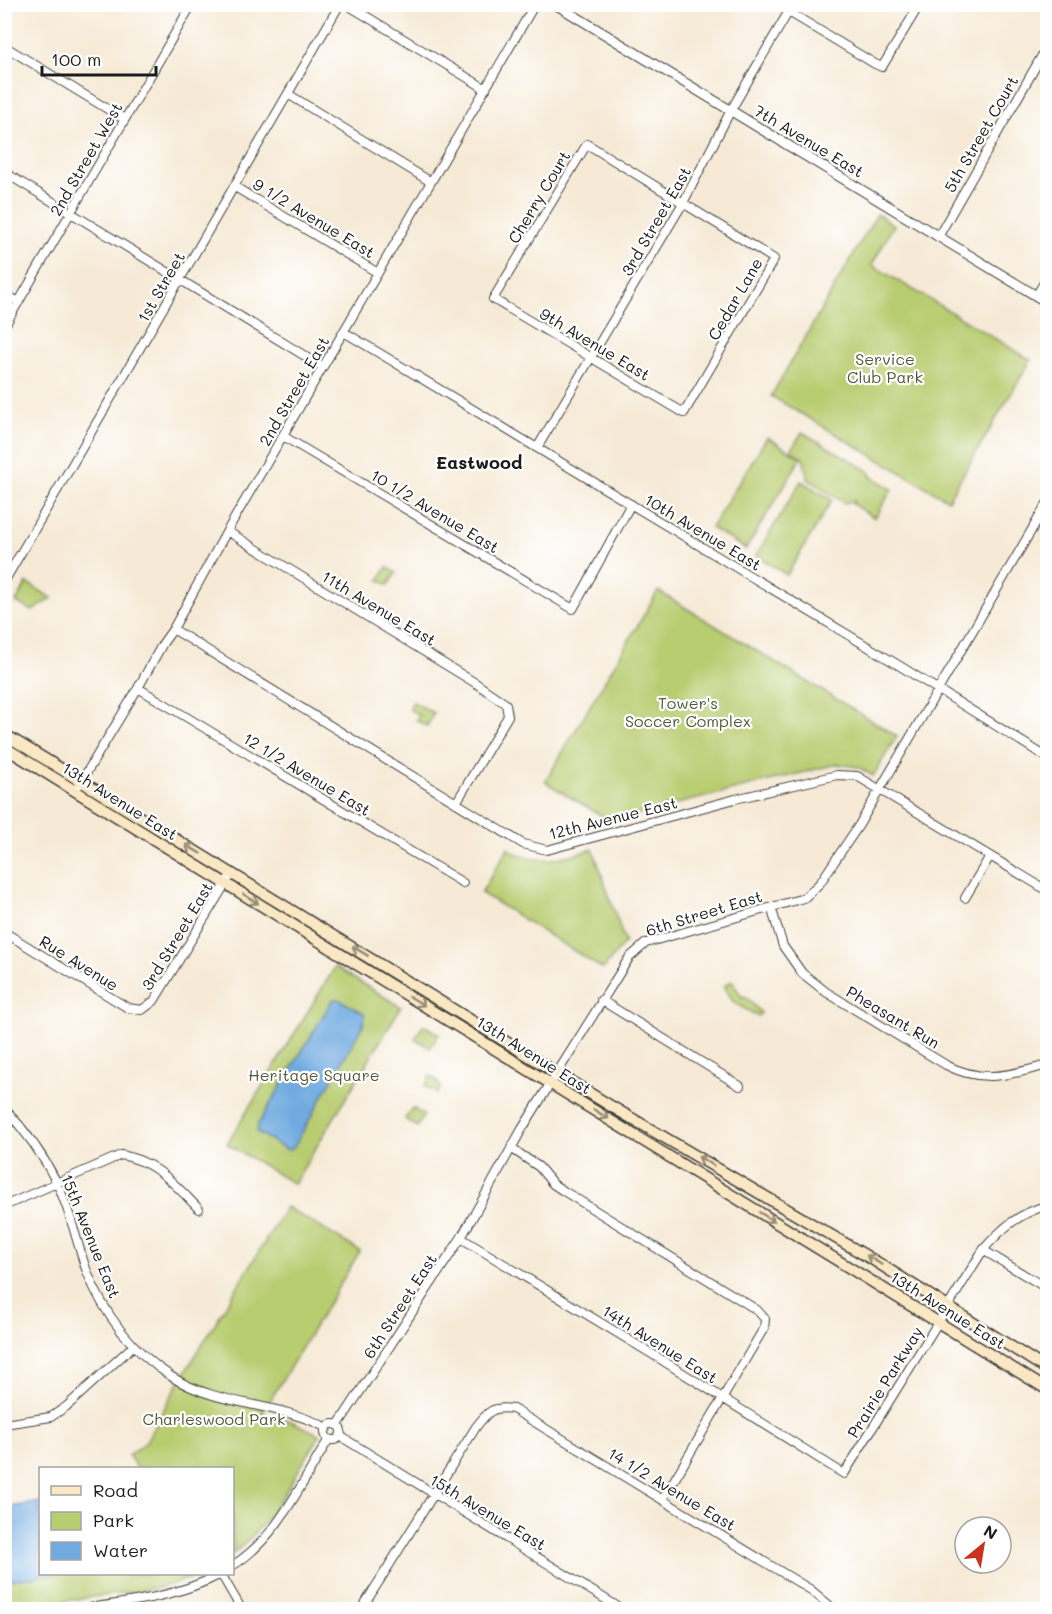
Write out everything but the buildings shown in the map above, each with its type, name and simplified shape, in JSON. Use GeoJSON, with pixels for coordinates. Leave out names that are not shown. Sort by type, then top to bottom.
{"type":"FeatureCollection","features":[{"type":"Feature","properties":{"kind":"main road","name":"13th Avenue East"},"geometry":{"type":"LineString","coordinates":[[4,734],[78,786]]}},
{"type":"Feature","properties":{"kind":"main road","name":"13th Avenue East"},"geometry":{"type":"LineString","coordinates":[[4,747],[78,786],[875,1261],[1047,1370]]}},
{"type":"Feature","properties":{"kind":"main road","name":"13th Avenue East"},"geometry":{"type":"LineString","coordinates":[[229,878],[550,1083],[1047,1390]]}},
{"type":"Feature","properties":{"kind":"street","name":"2nd Street West"},"geometry":{"type":"LineString","coordinates":[[4,327],[192,4]]}},
{"type":"Feature","properties":{"kind":"street","name":"1st Street"},"geometry":{"type":"LineString","coordinates":[[4,582],[340,4]]}},
{"type":"Feature","properties":{"kind":"street"},"geometry":{"type":"LineString","coordinates":[[346,4],[486,89]]}},
{"type":"Feature","properties":{"kind":"street","name":"2nd Street East"},"geometry":{"type":"LineString","coordinates":[[78,786],[173,629],[227,531],[535,4]]}},
{"type":"Feature","properties":{"kind":"street","name":"7th Avenue East"},"geometry":{"type":"LineString","coordinates":[[555,4],[1047,303]]}},
{"type":"Feature","properties":{"kind":"street"},"geometry":{"type":"LineString","coordinates":[[791,8],[882,67],[920,4]]}},
{"type":"Feature","properties":{"kind":"street","name":"3rd Street East"},"geometry":{"type":"LineString","coordinates":[[537,448],[683,203],[731,111],[791,8]]}},
{"type":"Feature","properties":{"kind":"street","name":"5th Street Court"},"geometry":{"type":"LineString","coordinates":[[938,237],[1047,45]]}},
{"type":"Feature","properties":{"kind":"street"},"geometry":{"type":"LineString","coordinates":[[4,46],[124,119]]}},
{"type":"Feature","properties":{"kind":"street"},"geometry":{"type":"LineString","coordinates":[[288,94],[431,182]]}},
{"type":"Feature","properties":{"kind":"street","name":"Cherry Court"},"geometry":{"type":"LineString","coordinates":[[493,299],[587,144],[683,203]]}},
{"type":"Feature","properties":{"kind":"street"},"geometry":{"type":"LineString","coordinates":[[4,172],[323,367]]}},
{"type":"Feature","properties":{"kind":"street","name":"9 1/2 Avenue East"},"geometry":{"type":"LineString","coordinates":[[235,187],[378,273]]}},
{"type":"Feature","properties":{"kind":"street","name":"Cedar Lane"},"geometry":{"type":"LineString","coordinates":[[683,203],[774,259],[684,413]]}},
{"type":"Feature","properties":{"kind":"street"},"geometry":{"type":"LineString","coordinates":[[1036,296],[1047,276]]}},
{"type":"Feature","properties":{"kind":"street"},"geometry":{"type":"LineString","coordinates":[[4,294],[19,302]]}},
{"type":"Feature","properties":{"kind":"street","name":"9th Avenue East"},"geometry":{"type":"LineString","coordinates":[[493,299],[684,413]]}},
{"type":"Feature","properties":{"kind":"street","name":"10th Avenue East"},"geometry":{"type":"LineString","coordinates":[[344,332],[1047,758]]}},
{"type":"Feature","properties":{"kind":"street","name":"10 1/2 Avenue East"},"geometry":{"type":"LineString","coordinates":[[283,436],[573,609],[631,504]]}},
{"type":"Feature","properties":{"kind":"street","name":"6th Street East"},"geometry":{"type":"LineString","coordinates":[[338,1425],[461,1238],[511,1148],[628,958],[646,943],[804,897],[820,883],[880,789],[1047,502]]}},
{"type":"Feature","properties":{"kind":"street","name":"11th Avenue East"},"geometry":{"type":"LineString","coordinates":[[227,531],[506,704],[508,716],[456,803]]}},
{"type":"Feature","properties":{"kind":"street","name":"12th Avenue East"},"geometry":{"type":"LineString","coordinates":[[173,629],[523,844],[547,850],[837,775],[857,776],[1047,891]]}},
{"type":"Feature","properties":{"kind":"street","name":"12 1/2 Avenue East"},"geometry":{"type":"LineString","coordinates":[[138,688],[463,883]]}},
{"type":"Feature","properties":{"kind":"street"},"geometry":{"type":"LineString","coordinates":[[965,898],[990,856]]}},
{"type":"Feature","properties":{"kind":"street","name":"3rd Street East"},"geometry":{"type":"LineString","coordinates":[[142,1010],[154,1001],[229,878]]}},
{"type":"Feature","properties":{"kind":"street","name":"Pheasant Run"},"geometry":{"type":"LineString","coordinates":[[771,908],[783,946],[802,973],[825,992],[946,1065],[965,1073],[998,1077],[1047,1065]]}},
{"type":"Feature","properties":{"kind":"street","name":"Rue Avenue"},"geometry":{"type":"LineString","coordinates":[[4,932],[128,1008],[142,1010]]}},
{"type":"Feature","properties":{"kind":"street"},"geometry":{"type":"LineString","coordinates":[[602,1000],[740,1086]]}},
{"type":"Feature","properties":{"kind":"street","name":"15th Avenue East"},"geometry":{"type":"LineString","coordinates":[[4,1108],[32,1141],[56,1182],[95,1288],[111,1317],[133,1346],[174,1378],[202,1392],[297,1415],[327,1428]]}},
{"type":"Feature","properties":{"kind":"street"},"geometry":{"type":"LineString","coordinates":[[511,1148],[539,1167],[553,1184],[757,1310],[765,1319],[764,1328],[663,1499]]}},
{"type":"Feature","properties":{"kind":"street"},"geometry":{"type":"LineString","coordinates":[[4,1206],[121,1155],[138,1158],[160,1171],[199,1209]]}},
{"type":"Feature","properties":{"kind":"street","name":"Prairie Parkway"},"geometry":{"type":"LineString","coordinates":[[844,1474],[983,1250],[1003,1228],[1032,1210],[1047,1205]]}},
{"type":"Feature","properties":{"kind":"street","name":"14th Avenue East"},"geometry":{"type":"LineString","coordinates":[[461,1238],[844,1474]]}},
{"type":"Feature","properties":{"kind":"street"},"geometry":{"type":"LineString","coordinates":[[983,1250],[1047,1289]]}},
{"type":"Feature","properties":{"kind":"street"},"geometry":{"type":"LineString","coordinates":[[4,1424],[51,1417],[67,1406],[133,1346]]}},
{"type":"Feature","properties":{"kind":"street","name":"14 1/2 Avenue East"},"geometry":{"type":"LineString","coordinates":[[432,1494],[486,1413],[500,1407],[513,1409],[811,1590],[830,1607]]}},
{"type":"Feature","properties":{"kind":"street"},"geometry":{"type":"LineString","coordinates":[[332,1424],[338,1425],[341,1430],[340,1436],[336,1440],[329,1438],[326,1434],[327,1428],[332,1424]]}},
{"type":"Feature","properties":{"kind":"street","name":"15th Avenue East"},"geometry":{"type":"LineString","coordinates":[[340,1436],[622,1610]]}},
{"type":"Feature","properties":{"kind":"street"},"geometry":{"type":"LineString","coordinates":[[234,1565],[251,1555],[269,1535],[329,1438]]}},
{"type":"Feature","properties":{"kind":"street"},"geometry":{"type":"LineString","coordinates":[[361,1610],[432,1494]]}},
{"type":"Feature","properties":{"kind":"street"},"geometry":{"type":"LineString","coordinates":[[73,1610],[174,1593],[202,1584],[219,1575]]}},
{"type":"Feature","properties":{"kind":"street"},"geometry":{"type":"LineString","coordinates":[[222,1575],[242,1610]]}},
{"type":"Feature","properties":{"kind":"green space","name":"Service Club Park"},"geometry":{"type":"Polygon","coordinates":[[[877,214],[894,225],[872,265],[1031,360],[948,500],[771,396],[877,214]]]}},
{"type":"Feature","properties":{"kind":"green space"},"geometry":{"type":"Polygon","coordinates":[[[802,432],[866,469],[871,473],[870,476],[892,489],[875,518],[852,504],[854,501],[844,503],[808,479],[803,458],[791,450],[802,432]]]}},
{"type":"Feature","properties":{"kind":"green space"},"geometry":{"type":"Polygon","coordinates":[[[767,437],[801,458],[746,549],[711,528],[767,437]]]}},
{"type":"Feature","properties":{"kind":"green space"},"geometry":{"type":"Polygon","coordinates":[[[801,481],[832,500],[787,575],[756,556],[801,481]]]}},
{"type":"Feature","properties":{"kind":"green space"},"geometry":{"type":"Polygon","coordinates":[[[387,567],[396,573],[388,585],[379,580],[387,567]]]}},
{"type":"Feature","properties":{"kind":"green space"},"geometry":{"type":"Polygon","coordinates":[[[27,583],[52,598],[32,611],[16,602],[27,583]]]}},
{"type":"Feature","properties":{"kind":"green space","name":"Tower's Soccer Complex"},"geometry":{"type":"Polygon","coordinates":[[[658,591],[897,736],[873,776],[858,767],[837,764],[610,821],[545,782],[658,591]]]}},
{"type":"Feature","properties":{"kind":"green space"},"geometry":{"type":"Polygon","coordinates":[[[413,702],[434,713],[427,726],[416,720],[419,715],[409,709],[413,702]]]}},
{"type":"Feature","properties":{"kind":"green space"},"geometry":{"type":"Polygon","coordinates":[[[508,848],[517,854],[538,859],[572,855],[593,849],[625,942],[603,969],[481,893],[508,848]]]}},
{"type":"Feature","properties":{"kind":"green space","name":"Heritage Square"},"geometry":{"type":"Polygon","coordinates":[[[335,967],[401,1007],[294,1184],[227,1144],[335,967]]]}},
{"type":"Feature","properties":{"kind":"green space"},"geometry":{"type":"Polygon","coordinates":[[[732,981],[742,997],[745,996],[761,1013],[758,1016],[734,1003],[724,986],[732,981]]]}},
{"type":"Feature","properties":{"kind":"green space"},"geometry":{"type":"Polygon","coordinates":[[[423,1025],[439,1034],[430,1048],[415,1039],[423,1025]]]}},
{"type":"Feature","properties":{"kind":"green space"},"geometry":{"type":"Polygon","coordinates":[[[430,1076],[441,1086],[437,1094],[425,1086],[430,1076]]]}},
{"type":"Feature","properties":{"kind":"green space"},"geometry":{"type":"Polygon","coordinates":[[[412,1108],[424,1115],[417,1127],[405,1119],[412,1108]]]}},
{"type":"Feature","properties":{"kind":"green space","name":"Charleswood Park"},"geometry":{"type":"Polygon","coordinates":[[[286,1207],[360,1251],[262,1414],[291,1421],[320,1435],[270,1514],[247,1542],[234,1553],[234,1467],[136,1467],[128,1455],[145,1443],[175,1389],[286,1207]]]}},
{"type":"Feature","properties":{"kind":"green space"},"geometry":{"type":"Polygon","coordinates":[[[47,1575],[200,1575],[160,1588],[5,1609],[4,1581],[47,1575]]]}},
{"type":"Feature","properties":{"kind":"water"},"geometry":{"type":"Polygon","coordinates":[[[333,999],[338,999],[364,1013],[363,1025],[294,1147],[290,1150],[285,1149],[257,1132],[258,1124],[333,999]]]}},
{"type":"Feature","properties":{"kind":"water"},"geometry":{"type":"Polygon","coordinates":[[[39,1502],[39,1575],[47,1575],[5,1581],[5,1508],[39,1502]]]}},
{"type":"Feature","properties":{"kind":"district","name":"Eastwood"},"geometry":{"type":"Point","coordinates":[479,463]}}]}
